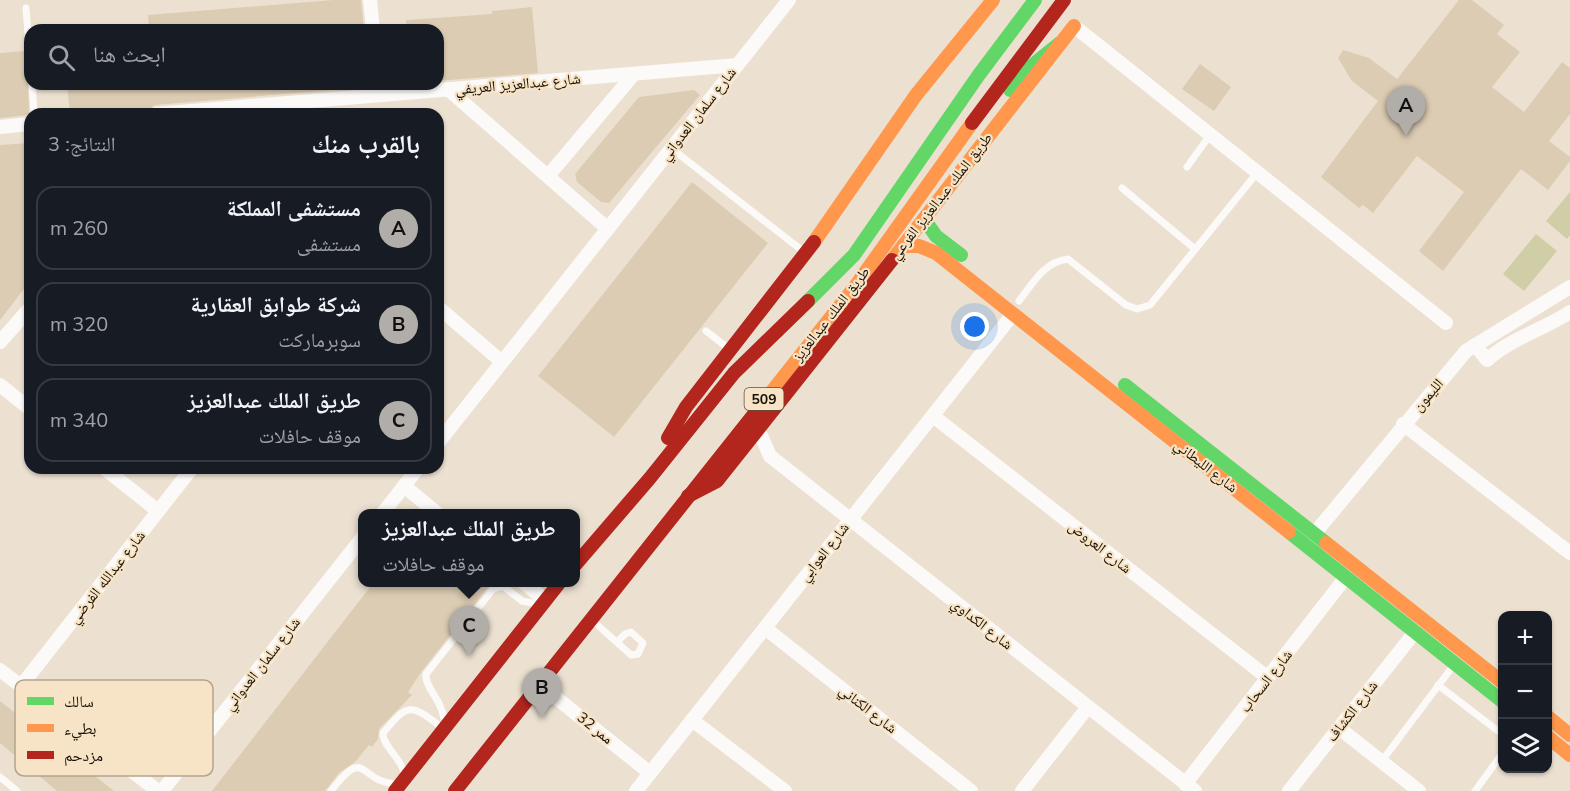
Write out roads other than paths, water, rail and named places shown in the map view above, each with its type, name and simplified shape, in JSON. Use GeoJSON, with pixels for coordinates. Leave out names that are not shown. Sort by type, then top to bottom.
{"type":"FeatureCollection","features":[{"type":"Feature","properties":{"kind":"main road"},"geometry":{"type":"LineString","coordinates":[[661,464],[668,438],[686,407],[806,253],[916,95],[993,0]]}},
{"type":"Feature","properties":{"kind":"main road","name":"طريق الملك عبدالعزيز"},"geometry":{"type":"LineString","coordinates":[[580,559],[734,373],[854,255],[978,76],[1035,0]]}},
{"type":"Feature","properties":{"kind":"main road","name":"طريق الملك عبدالعزيز"},"geometry":{"type":"LineString","coordinates":[[455,791],[854,288],[962,135],[1030,42],[1064,0]]}},
{"type":"Feature","properties":{"kind":"main road","name":"طريق الملك عبدالعزيز الفرعي"},"geometry":{"type":"LineString","coordinates":[[688,496],[717,481],[742,452],[1074,26]]}},
{"type":"Feature","properties":{"kind":"main road"},"geometry":{"type":"LineString","coordinates":[[962,135],[996,106],[1024,72],[1060,43]]}},
{"type":"Feature","properties":{"kind":"main road","name":"شارع الليطاني"},"geometry":{"type":"LineString","coordinates":[[924,219],[936,236],[1016,307],[1346,577],[1498,697]]}},
{"type":"Feature","properties":{"kind":"main road","name":"شارع الليطاني"},"geometry":{"type":"LineString","coordinates":[[903,246],[920,246],[936,253],[1016,307],[1314,534],[1498,678]]}},
{"type":"Feature","properties":{"kind":"main road"},"geometry":{"type":"LineString","coordinates":[[400,784],[556,587]]}},
{"type":"Feature","properties":{"kind":"main road"},"geometry":{"type":"LineString","coordinates":[[1550,719],[1570,735]]}},
{"type":"Feature","properties":{"kind":"main road"},"geometry":{"type":"LineString","coordinates":[[1552,740],[1570,755]]}},
{"type":"Feature","properties":{"kind":"street"},"geometry":{"type":"LineString","coordinates":[[370,0],[372,24]]}},
{"type":"Feature","properties":{"kind":"street","name":"شارع سلمان العدواني"},"geometry":{"type":"LineString","coordinates":[[444,435],[789,0]]}},
{"type":"Feature","properties":{"kind":"street"},"geometry":{"type":"LineString","coordinates":[[1074,26],[1446,323]]}},
{"type":"Feature","properties":{"kind":"street","name":"شارع عبدالعزيز العريفي"},"geometry":{"type":"LineString","coordinates":[[232,108],[378,90],[449,90],[737,65]]}},
{"type":"Feature","properties":{"kind":"street"},"geometry":{"type":"LineString","coordinates":[[548,177],[634,74]]}},
{"type":"Feature","properties":{"kind":"street"},"geometry":{"type":"LineString","coordinates":[[449,90],[608,229]]}},
{"type":"Feature","properties":{"kind":"street"},"geometry":{"type":"LineString","coordinates":[[0,127],[24,125]]}},
{"type":"Feature","properties":{"kind":"street","name":"الليمون"},"geometry":{"type":"LineString","coordinates":[[1314,534],[1403,424],[1466,351],[1570,287]]}},
{"type":"Feature","properties":{"kind":"street","name":"شارع العوابي"},"geometry":{"type":"LineString","coordinates":[[636,791],[933,416],[1016,307]]}},
{"type":"Feature","properties":{"kind":"street"},"geometry":{"type":"LineString","coordinates":[[444,312],[502,362]]}},
{"type":"Feature","properties":{"kind":"street"},"geometry":{"type":"LineString","coordinates":[[1550,325],[1570,312]]}},
{"type":"Feature","properties":{"kind":"street"},"geometry":{"type":"LineString","coordinates":[[0,342],[24,315]]}},
{"type":"Feature","properties":{"kind":"street"},"geometry":{"type":"LineString","coordinates":[[1475,345],[1487,360],[1500,348],[1550,325],[1570,319]]}},
{"type":"Feature","properties":{"kind":"street"},"geometry":{"type":"LineString","coordinates":[[0,385],[24,404]]}},
{"type":"Feature","properties":{"kind":"street","name":"شارع العروض"},"geometry":{"type":"LineString","coordinates":[[933,416],[1268,678]]}},
{"type":"Feature","properties":{"kind":"street"},"geometry":{"type":"LineString","coordinates":[[1403,424],[1570,553]]}},
{"type":"Feature","properties":{"kind":"street","name":"شارع الكداوي"},"geometry":{"type":"LineString","coordinates":[[759,431],[770,456],[1190,787]]}},
{"type":"Feature","properties":{"kind":"street"},"geometry":{"type":"LineString","coordinates":[[742,452],[770,456]]}},
{"type":"Feature","properties":{"kind":"street"},"geometry":{"type":"LineString","coordinates":[[112,474],[158,511]]}},
{"type":"Feature","properties":{"kind":"street","name":"شارع عبدالله الفرضي"},"geometry":{"type":"LineString","coordinates":[[26,680],[187,474]]}},
{"type":"Feature","properties":{"kind":"street"},"geometry":{"type":"LineString","coordinates":[[385,509],[413,474]]}},
{"type":"Feature","properties":{"kind":"street"},"geometry":{"type":"LineString","coordinates":[[404,486],[433,509]]}},
{"type":"Feature","properties":{"kind":"street","name":"شارع سلمان العدواني"},"geometry":{"type":"LineString","coordinates":[[213,725],[358,544]]}},
{"type":"Feature","properties":{"kind":"street","name":"شارع السحاب"},"geometry":{"type":"LineString","coordinates":[[1190,787],[1268,678],[1346,577]]}},
{"type":"Feature","properties":{"kind":"street"},"geometry":{"type":"LineString","coordinates":[[528,587],[543,602]]}},
{"type":"Feature","properties":{"kind":"street","name":"شارع الكناني"},"geometry":{"type":"LineString","coordinates":[[765,628],[971,791]]}},
{"type":"Feature","properties":{"kind":"street","name":"شارع الكشاف"},"geometry":{"type":"LineString","coordinates":[[1289,791],[1415,632]]}},
{"type":"Feature","properties":{"kind":"street"},"geometry":{"type":"LineString","coordinates":[[0,670],[15,681]]}},
{"type":"Feature","properties":{"kind":"street","name":"ممر 32"},"geometry":{"type":"LineString","coordinates":[[539,684],[650,773]]}},
{"type":"Feature","properties":{"kind":"street"},"geometry":{"type":"LineString","coordinates":[[1022,791],[1088,707]]}},
{"type":"Feature","properties":{"kind":"street"},"geometry":{"type":"LineString","coordinates":[[692,720],[785,791]]}},
{"type":"Feature","properties":{"kind":"street"},"geometry":{"type":"LineString","coordinates":[[1339,728],[1419,791]]}},
{"type":"Feature","properties":{"kind":"street"},"geometry":{"type":"LineString","coordinates":[[140,776],[160,791]]}},
{"type":"Feature","properties":{"kind":"street","name":"شارع سلمان العدواني"},"geometry":{"type":"LineString","coordinates":[[160,791],[172,776]]}},
{"type":"Feature","properties":{"kind":"lane"},"geometry":{"type":"LineString","coordinates":[[26,8],[27,24]]}},
{"type":"Feature","properties":{"kind":"lane"},"geometry":{"type":"LineString","coordinates":[[32,90],[34,108]]}},
{"type":"Feature","properties":{"kind":"lane"},"geometry":{"type":"LineString","coordinates":[[1187,166],[1210,135]]}},
{"type":"Feature","properties":{"kind":"lane"},"geometry":{"type":"LineString","coordinates":[[672,148],[806,253]]}},
{"type":"Feature","properties":{"kind":"lane"},"geometry":{"type":"LineString","coordinates":[[1016,307],[1043,270],[1055,261],[1068,259],[1126,305],[1137,309],[1150,305],[1257,173]]}},
{"type":"Feature","properties":{"kind":"lane"},"geometry":{"type":"LineString","coordinates":[[1122,188],[1195,249]]}},
{"type":"Feature","properties":{"kind":"lane"},"geometry":{"type":"LineString","coordinates":[[706,331],[729,350]]}},
{"type":"Feature","properties":{"kind":"lane"},"geometry":{"type":"LineString","coordinates":[[443,728],[442,706],[427,685],[425,676],[493,589],[500,587]]}},
{"type":"Feature","properties":{"kind":"lane"},"geometry":{"type":"LineString","coordinates":[[504,587],[527,603],[543,602]]}},
{"type":"Feature","properties":{"kind":"lane"},"geometry":{"type":"LineString","coordinates":[[591,619],[617,642]]}},
{"type":"Feature","properties":{"kind":"lane"},"geometry":{"type":"LineString","coordinates":[[1381,762],[1455,663]]}},
{"type":"Feature","properties":{"kind":"lane"},"geometry":{"type":"LineString","coordinates":[[1438,685],[1498,730]]}},
{"type":"Feature","properties":{"kind":"lane"},"geometry":{"type":"LineString","coordinates":[[331,791],[346,771],[356,767],[363,768],[383,782],[400,784],[400,760],[385,743],[383,733],[401,711],[408,708],[420,711],[443,728]]}},
{"type":"Feature","properties":{"kind":"lane"},"geometry":{"type":"LineString","coordinates":[[1475,791],[1498,761]]}},
{"type":"Feature","properties":{"kind":"lane"},"geometry":{"type":"LineString","coordinates":[[0,777],[17,791]]}},
{"type":"Feature","properties":{"kind":"place","name":"مستشفى المملكة"},"geometry":{"type":"Point","coordinates":[1406,136]}},
{"type":"Feature","properties":{"kind":"place","name":"طريق الملك عبدالعزيز"},"geometry":{"type":"Point","coordinates":[469,656]}},
{"type":"Feature","properties":{"kind":"place","name":"شركة طوابق العقارية"},"geometry":{"type":"Point","coordinates":[542,718]}}]}
